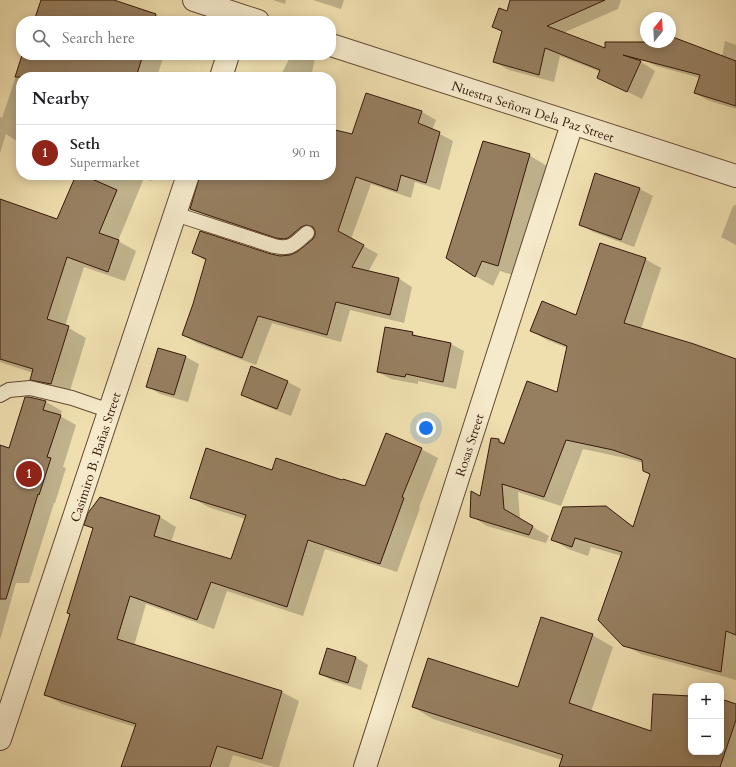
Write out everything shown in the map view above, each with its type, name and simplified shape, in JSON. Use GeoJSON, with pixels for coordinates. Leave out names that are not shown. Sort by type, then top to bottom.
{"type":"FeatureCollection","features":[{"type":"Feature","properties":{"kind":"street"},"geometry":{"type":"LineString","coordinates":[[194,0],[238,16]]}},
{"type":"Feature","properties":{"kind":"street","name":"Nuestra Señora Dela Paz Street"},"geometry":{"type":"LineString","coordinates":[[336,47],[736,176]]}},
{"type":"Feature","properties":{"kind":"street"},"geometry":{"type":"LineString","coordinates":[[223,72],[226,60]]}},
{"type":"Feature","properties":{"kind":"street","name":"Rosas Street"},"geometry":{"type":"LineString","coordinates":[[365,767],[572,124]]}},
{"type":"Feature","properties":{"kind":"street","name":"Casimiro B. Bañas Street"},"geometry":{"type":"LineString","coordinates":[[0,739],[186,180]]}},
{"type":"Feature","properties":{"kind":"lane"},"geometry":{"type":"LineString","coordinates":[[175,214],[274,246],[285,248],[292,246],[307,233]]}},
{"type":"Feature","properties":{"kind":"lane"},"geometry":{"type":"LineString","coordinates":[[0,394],[9,390],[30,388],[72,398],[110,411]]}},
{"type":"Feature","properties":{"kind":"building"},"geometry":{"type":"Polygon","coordinates":[[[41,0],[114,0],[156,14],[155,16],[36,16],[41,0]]]}},
{"type":"Feature","properties":{"kind":"building"},"geometry":{"type":"Polygon","coordinates":[[[510,0],[605,0],[547,26],[605,48],[605,42],[640,42],[640,48],[676,48],[676,38],[736,61],[736,106],[694,93],[700,75],[623,55],[641,61],[627,92],[597,78],[600,70],[545,48],[539,75],[493,62],[502,31],[492,27],[499,8],[507,11],[510,0]]]}},
{"type":"Feature","properties":{"kind":"building"},"geometry":{"type":"Polygon","coordinates":[[[20,60],[141,60],[138,72],[17,72],[20,60]]]}},
{"type":"Feature","properties":{"kind":"building"},"geometry":{"type":"Polygon","coordinates":[[[366,93],[422,111],[418,123],[440,132],[426,183],[401,175],[397,191],[356,177],[338,231],[364,245],[352,267],[399,278],[390,315],[336,302],[327,335],[258,316],[242,358],[182,335],[206,259],[192,253],[200,231],[280,256],[290,255],[297,252],[313,239],[315,235],[313,227],[306,225],[301,227],[288,238],[276,238],[190,209],[199,180],[336,180],[336,130],[352,134],[366,93]]]}},
{"type":"Feature","properties":{"kind":"building"},"geometry":{"type":"Polygon","coordinates":[[[483,141],[530,154],[498,266],[482,261],[475,277],[446,258],[483,141]]]}},
{"type":"Feature","properties":{"kind":"building"},"geometry":{"type":"Polygon","coordinates":[[[595,173],[640,188],[621,240],[579,225],[595,173]]]}},
{"type":"Feature","properties":{"kind":"building"},"geometry":{"type":"Polygon","coordinates":[[[74,180],[94,180],[117,190],[99,233],[119,240],[108,272],[67,257],[47,319],[69,326],[51,384],[30,380],[33,369],[0,359],[0,199],[57,219],[74,180]]]}},
{"type":"Feature","properties":{"kind":"building"},"geometry":{"type":"Polygon","coordinates":[[[600,243],[646,258],[624,323],[694,344],[736,359],[736,635],[726,631],[721,672],[623,646],[598,620],[622,552],[575,538],[572,547],[551,540],[563,507],[606,506],[633,527],[650,474],[643,471],[642,460],[613,450],[566,440],[544,497],[502,484],[504,509],[533,526],[529,535],[470,517],[471,491],[480,496],[491,438],[499,439],[499,442],[504,444],[527,381],[557,392],[567,346],[530,331],[542,301],[576,315],[600,243]]]}},
{"type":"Feature","properties":{"kind":"building"},"geometry":{"type":"Polygon","coordinates":[[[385,327],[413,332],[412,335],[451,343],[443,382],[406,374],[405,377],[377,372],[385,327]]]}},
{"type":"Feature","properties":{"kind":"building"},"geometry":{"type":"Polygon","coordinates":[[[158,348],[186,356],[174,395],[146,387],[158,348]]]}},
{"type":"Feature","properties":{"kind":"building"},"geometry":{"type":"Polygon","coordinates":[[[251,366],[288,381],[277,409],[241,395],[251,366]]]}},
{"type":"Feature","properties":{"kind":"building"},"geometry":{"type":"Polygon","coordinates":[[[25,397],[46,401],[43,410],[61,415],[47,457],[51,458],[39,495],[38,494],[6,599],[0,599],[0,445],[9,448],[25,397]]]}},
{"type":"Feature","properties":{"kind":"building"},"geometry":{"type":"Polygon","coordinates":[[[386,433],[422,448],[402,497],[404,498],[380,564],[308,540],[287,607],[211,582],[197,620],[130,596],[117,639],[282,691],[262,759],[217,746],[210,767],[121,767],[136,724],[44,695],[70,614],[67,613],[93,528],[84,525],[88,513],[100,497],[160,516],[154,536],[231,559],[246,515],[190,498],[206,448],[272,470],[276,458],[365,486],[386,433]]]}},
{"type":"Feature","properties":{"kind":"building"},"geometry":{"type":"Polygon","coordinates":[[[541,617],[593,634],[569,703],[651,731],[653,694],[688,696],[688,755],[724,755],[724,700],[736,704],[736,720],[720,767],[559,767],[563,755],[412,707],[428,658],[518,687],[541,617]]]}},
{"type":"Feature","properties":{"kind":"building"},"geometry":{"type":"Polygon","coordinates":[[[327,648],[356,657],[348,683],[319,674],[327,648]]]}},
{"type":"Feature","properties":{"kind":"place","name":"Seth"},"geometry":{"type":"Point","coordinates":[29,474]}}]}
